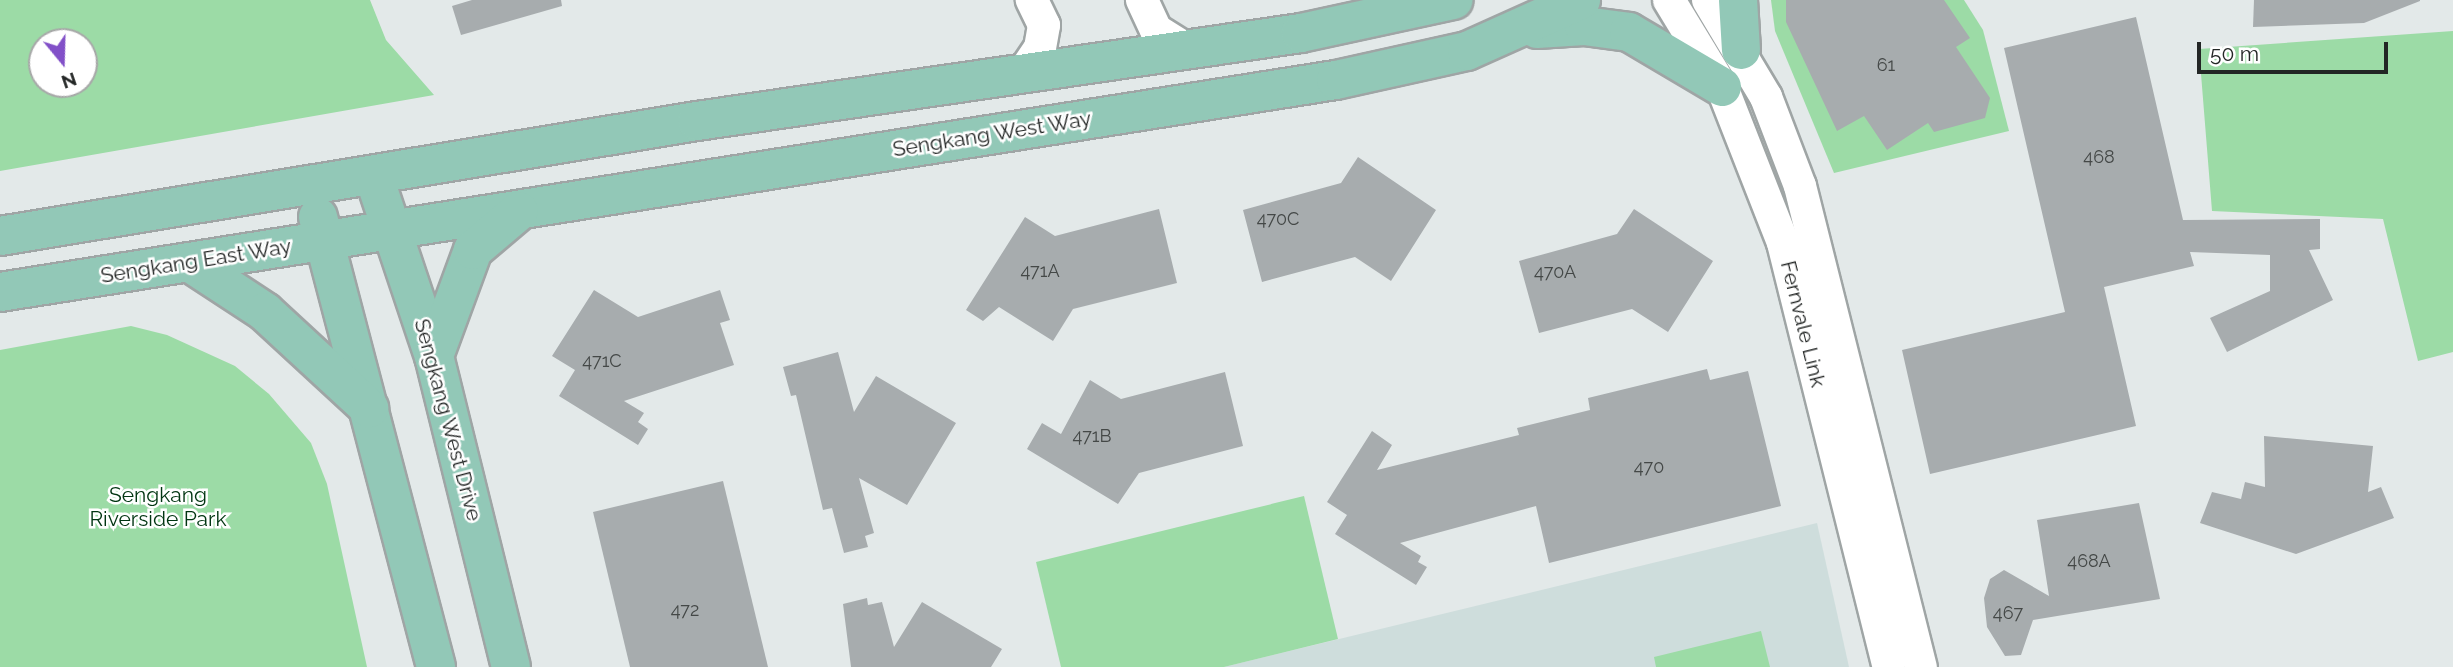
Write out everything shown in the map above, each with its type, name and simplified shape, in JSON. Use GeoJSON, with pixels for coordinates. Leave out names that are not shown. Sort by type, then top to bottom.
{"type":"FeatureCollection","features":[{"type":"Feature","properties":{"kind":"main road"},"geometry":{"type":"LineString","coordinates":[[0,236],[1183,47],[1301,33],[1453,0]]}},
{"type":"Feature","properties":{"kind":"main road","name":"Sengkang West Way"},"geometry":{"type":"LineString","coordinates":[[391,231],[1336,80],[1467,51],[1524,29],[1581,0]]}},
{"type":"Feature","properties":{"kind":"main road"},"geometry":{"type":"LineString","coordinates":[[1738,0],[1741,50]]}},
{"type":"Feature","properties":{"kind":"main road"},"geometry":{"type":"LineString","coordinates":[[1524,29],[1584,26],[1629,32],[1722,87]]}},
{"type":"Feature","properties":{"kind":"main road","name":"Sengkang West Drive"},"geometry":{"type":"LineString","coordinates":[[374,177],[435,356],[511,667]]}},
{"type":"Feature","properties":{"kind":"main road"},"geometry":{"type":"LineString","coordinates":[[311,188],[436,667]]}},
{"type":"Feature","properties":{"kind":"main road"},"geometry":{"type":"LineString","coordinates":[[435,356],[473,250],[519,211]]}},
{"type":"Feature","properties":{"kind":"main road","name":"Sengkang East Way"},"geometry":{"type":"LineString","coordinates":[[0,292],[391,231]]}},
{"type":"Feature","properties":{"kind":"main road"},"geometry":{"type":"LineString","coordinates":[[177,264],[265,312],[369,408]]}},
{"type":"Feature","properties":{"kind":"street"},"geometry":{"type":"LineString","coordinates":[[1023,73],[1040,48],[1044,25],[1032,0]]}},
{"type":"Feature","properties":{"kind":"street"},"geometry":{"type":"LineString","coordinates":[[1142,0],[1156,30],[1183,47]]}},
{"type":"Feature","properties":{"kind":"street","name":"Fernvale Link"},"geometry":{"type":"LineString","coordinates":[[1669,0],[1722,87],[1783,243],[1889,667]]}},
{"type":"Feature","properties":{"kind":"street","name":"Fernvale Link"},"geometry":{"type":"LineString","coordinates":[[1708,0],[1741,50],[1766,97],[1800,186],[1921,667]]}},
{"type":"Feature","properties":{"kind":"shaded area"},"geometry":{"type":"Polygon","coordinates":[[[1817,523],[1849,667],[1224,667],[1817,523]]]}},
{"type":"Feature","properties":{"kind":"green space"},"geometry":{"type":"Polygon","coordinates":[[[0,0],[370,0],[386,40],[434,95],[0,171],[0,0]]]}},
{"type":"Feature","properties":{"kind":"green space"},"geometry":{"type":"Polygon","coordinates":[[[1771,0],[1964,0],[1983,30],[2009,131],[1834,173],[1775,31],[1771,0]]]}},
{"type":"Feature","properties":{"kind":"green space"},"geometry":{"type":"Polygon","coordinates":[[[2453,31],[2453,352],[2418,361],[2383,219],[2212,211],[2199,49],[2453,31]]]}},
{"type":"Feature","properties":{"kind":"green space","name":"Sengkang Riverside Park"},"geometry":{"type":"Polygon","coordinates":[[[131,326],[167,335],[235,366],[269,394],[311,443],[327,484],[367,667],[0,667],[0,350],[131,326]]]}},
{"type":"Feature","properties":{"kind":"green space"},"geometry":{"type":"Polygon","coordinates":[[[1304,496],[1338,639],[1224,667],[1061,667],[1036,562],[1304,496]]]}},
{"type":"Feature","properties":{"kind":"green space"},"geometry":{"type":"Polygon","coordinates":[[[1761,631],[1770,667],[1656,667],[1654,657],[1761,631]]]}},
{"type":"Feature","properties":{"kind":"building"},"geometry":{"type":"Polygon","coordinates":[[[472,0],[561,0],[562,6],[461,35],[452,6],[472,0]]]}},
{"type":"Feature","properties":{"kind":"building"},"geometry":{"type":"Polygon","coordinates":[[[1786,0],[1944,0],[1970,38],[1956,47],[1990,98],[1985,118],[1934,132],[1928,123],[1887,150],[1864,116],[1837,131],[1786,22],[1786,0]]]}},
{"type":"Feature","properties":{"kind":"building"},"geometry":{"type":"Polygon","coordinates":[[[2254,0],[2420,1],[2364,23],[2253,27],[2254,0]]]}},
{"type":"Feature","properties":{"kind":"building"},"geometry":{"type":"Polygon","coordinates":[[[2136,17],[2183,220],[2320,219],[2320,249],[2309,250],[2333,300],[2227,352],[2210,318],[2270,291],[2270,255],[2190,252],[2194,266],[2104,287],[2136,426],[1930,474],[1902,350],[2065,312],[2004,48],[2136,17]]]}},
{"type":"Feature","properties":{"kind":"building"},"geometry":{"type":"Polygon","coordinates":[[[1358,157],[1436,210],[1391,281],[1355,257],[1262,282],[1243,210],[1341,183],[1358,157]]]}},
{"type":"Feature","properties":{"kind":"building"},"geometry":{"type":"Polygon","coordinates":[[[1159,209],[1177,283],[1073,309],[1053,341],[999,307],[983,321],[966,310],[1025,217],[1055,236],[1159,209]]]}},
{"type":"Feature","properties":{"kind":"building"},"geometry":{"type":"Polygon","coordinates":[[[1634,209],[1713,261],[1668,332],[1632,309],[1539,333],[1519,261],[1617,234],[1634,209]]]}},
{"type":"Feature","properties":{"kind":"building"},"geometry":{"type":"Polygon","coordinates":[[[594,290],[638,317],[720,290],[730,320],[720,323],[734,365],[624,401],[644,413],[638,422],[648,429],[638,445],[559,396],[575,370],[552,356],[594,290]]]}},
{"type":"Feature","properties":{"kind":"building"},"geometry":{"type":"Polygon","coordinates":[[[838,352],[854,412],[876,376],[956,423],[907,505],[859,478],[874,533],[865,536],[868,547],[844,553],[832,508],[823,510],[796,395],[791,396],[783,367],[838,352]]]}},
{"type":"Feature","properties":{"kind":"building"},"geometry":{"type":"Polygon","coordinates":[[[1707,369],[1710,380],[1748,371],[1781,506],[1549,563],[1536,506],[1400,543],[1421,556],[1418,562],[1427,567],[1416,585],[1335,534],[1347,515],[1327,502],[1372,431],[1392,445],[1377,470],[1519,435],[1517,428],[1590,410],[1588,398],[1707,369]]]}},
{"type":"Feature","properties":{"kind":"building"},"geometry":{"type":"Polygon","coordinates":[[[1225,372],[1243,446],[1139,473],[1118,504],[1027,449],[1042,423],[1061,434],[1090,380],[1121,399],[1225,372]]]}},
{"type":"Feature","properties":{"kind":"building"},"geometry":{"type":"Polygon","coordinates":[[[2264,436],[2373,446],[2368,492],[2381,487],[2394,518],[2296,554],[2200,523],[2212,492],[2241,499],[2245,482],[2265,487],[2264,436]]]}},
{"type":"Feature","properties":{"kind":"building"},"geometry":{"type":"Polygon","coordinates":[[[723,481],[768,667],[630,667],[593,512],[723,481]]]}},
{"type":"Feature","properties":{"kind":"building"},"geometry":{"type":"Polygon","coordinates":[[[2139,503],[2160,599],[2033,620],[2021,655],[2005,656],[1987,627],[1984,598],[1990,579],[2004,570],[2049,596],[2037,520],[2139,503]]]}},
{"type":"Feature","properties":{"kind":"building"},"geometry":{"type":"Polygon","coordinates":[[[867,598],[868,605],[882,602],[894,647],[922,602],[1002,649],[991,667],[851,667],[843,604],[867,598]]]}}]}
